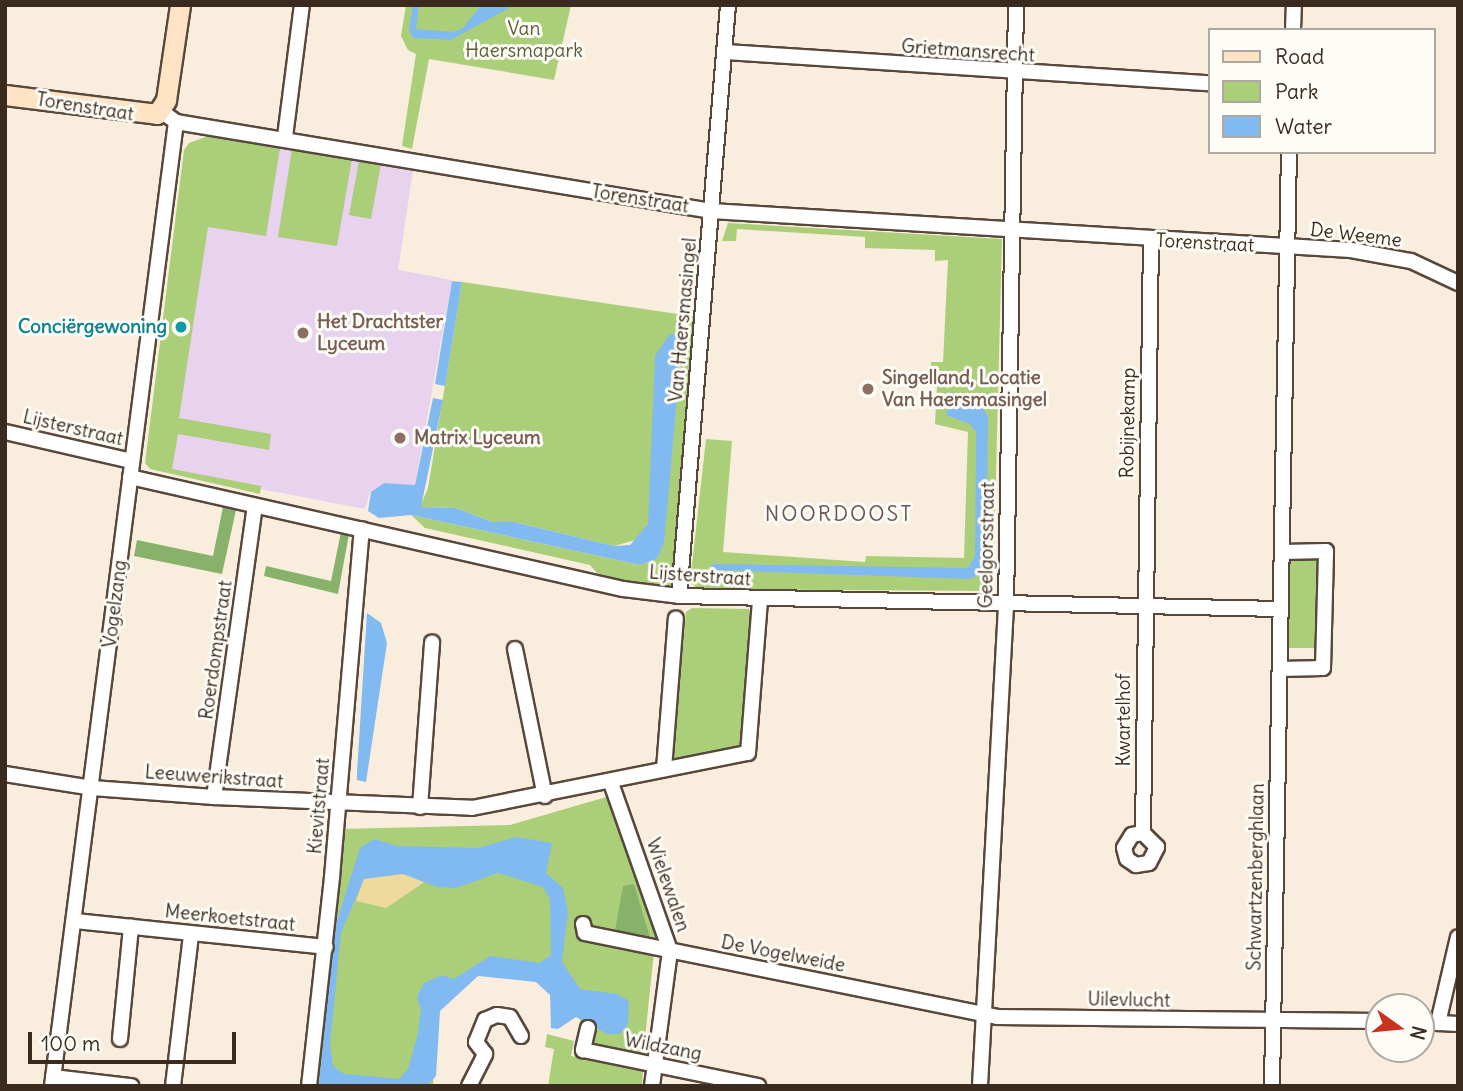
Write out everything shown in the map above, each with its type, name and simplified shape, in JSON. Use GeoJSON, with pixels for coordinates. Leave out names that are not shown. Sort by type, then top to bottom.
{"type":"FeatureCollection","features":[{"type":"Feature","properties":{"kind":"street","name":"Vogelzang"},"geometry":{"type":"LineString","coordinates":[[53,1081],[132,461],[180,5]]}},
{"type":"Feature","properties":{"kind":"street"},"geometry":{"type":"LineString","coordinates":[[285,137],[302,5]]}},
{"type":"Feature","properties":{"kind":"street","name":"Van Haersmasingel"},"geometry":{"type":"LineString","coordinates":[[678,596],[728,5]]}},
{"type":"Feature","properties":{"kind":"street","name":"Geelgorsstraat"},"geometry":{"type":"LineString","coordinates":[[980,1086],[1006,606],[1016,5]]}},
{"type":"Feature","properties":{"kind":"street"},"geometry":{"type":"LineString","coordinates":[[1293,28],[1294,5]]}},
{"type":"Feature","properties":{"kind":"street","name":"Grietmansrecht"},"geometry":{"type":"LineString","coordinates":[[725,52],[1014,74],[1208,83]]}},
{"type":"Feature","properties":{"kind":"street","name":"Torenstraat"},"geometry":{"type":"LineString","coordinates":[[5,95],[145,116],[169,116],[712,211],[1286,247]]}},
{"type":"Feature","properties":{"kind":"street","name":"Schwartzenberghlaan"},"geometry":{"type":"LineString","coordinates":[[1272,1086],[1289,154]]}},
{"type":"Feature","properties":{"kind":"street","name":"Robijnekamp"},"geometry":{"type":"LineString","coordinates":[[1144,607],[1151,240]]}},
{"type":"Feature","properties":{"kind":"street","name":"De Weeme"},"geometry":{"type":"LineString","coordinates":[[1286,247],[1384,254],[1458,283]]}},
{"type":"Feature","properties":{"kind":"street","name":"Lijsterstraat"},"geometry":{"type":"LineString","coordinates":[[5,432],[132,461]]}},
{"type":"Feature","properties":{"kind":"street","name":"Lijsterstraat"},"geometry":{"type":"LineString","coordinates":[[130,477],[623,589],[678,596],[1006,606],[1281,609]]}},
{"type":"Feature","properties":{"kind":"street","name":"Roerdompstraat"},"geometry":{"type":"LineString","coordinates":[[214,797],[255,507]]}},
{"type":"Feature","properties":{"kind":"street","name":"Kievitstraat"},"geometry":{"type":"LineString","coordinates":[[309,1086],[326,947],[362,528]]}},
{"type":"Feature","properties":{"kind":"street"},"geometry":{"type":"LineString","coordinates":[[1280,669],[1323,668],[1326,551],[1283,552]]}},
{"type":"Feature","properties":{"kind":"street","name":"Leeuwerikstraat"},"geometry":{"type":"LineString","coordinates":[[5,774],[92,788],[214,797],[472,808],[545,796],[664,769],[748,754],[760,600]]}},
{"type":"Feature","properties":{"kind":"street","name":"Kwartelhof"},"geometry":{"type":"LineString","coordinates":[[1143,833],[1144,607]]}},
{"type":"Feature","properties":{"kind":"street"},"geometry":{"type":"LineString","coordinates":[[664,769],[676,618]]}},
{"type":"Feature","properties":{"kind":"street"},"geometry":{"type":"LineString","coordinates":[[420,807],[432,642]]}},
{"type":"Feature","properties":{"kind":"street"},"geometry":{"type":"LineString","coordinates":[[514,649],[545,796]]}},
{"type":"Feature","properties":{"kind":"street","name":"Wielewalen"},"geometry":{"type":"LineString","coordinates":[[611,783],[670,951],[652,1086]]}},
{"type":"Feature","properties":{"kind":"street","name":"Meerkoetstraat"},"geometry":{"type":"LineString","coordinates":[[75,921],[326,947]]}},
{"type":"Feature","properties":{"kind":"street","name":"De Vogelweide"},"geometry":{"type":"LineString","coordinates":[[583,924],[585,933],[984,1013]]}},
{"type":"Feature","properties":{"kind":"street"},"geometry":{"type":"LineString","coordinates":[[120,1039],[131,927]]}},
{"type":"Feature","properties":{"kind":"street"},"geometry":{"type":"LineString","coordinates":[[173,1086],[191,934]]}},
{"type":"Feature","properties":{"kind":"street"},"geometry":{"type":"LineString","coordinates":[[1458,937],[1437,1023],[1458,1024]]}},
{"type":"Feature","properties":{"kind":"street","name":"Uilevlucht"},"geometry":{"type":"LineString","coordinates":[[984,1013],[997,1017],[1365,1021]]}},
{"type":"Feature","properties":{"kind":"street"},"geometry":{"type":"LineString","coordinates":[[469,1086],[485,1054],[476,1042],[485,1020],[510,1017],[522,1036]]}},
{"type":"Feature","properties":{"kind":"street","name":"Wildzang"},"geometry":{"type":"LineString","coordinates":[[588,1028],[583,1050],[758,1086]]}},
{"type":"Feature","properties":{"kind":"street"},"geometry":{"type":"LineString","coordinates":[[53,1081],[131,1086]]}},
{"type":"Feature","properties":{"kind":"shaded area","name":"Het Drachtster Lyceum"},"geometry":{"type":"Polygon","coordinates":[[[211,138],[413,170],[398,270],[452,280],[415,485],[384,483],[370,492],[365,509],[150,468],[211,138]]]}},
{"type":"Feature","properties":{"kind":"green space","name":"Van Haersmapark"},"geometry":{"type":"Polygon","coordinates":[[[406,5],[571,5],[554,80],[429,59],[412,149],[402,146],[416,54],[408,50],[401,36],[406,5]]]}},
{"type":"Feature","properties":{"kind":"green space"},"geometry":{"type":"Polygon","coordinates":[[[211,135],[280,148],[266,236],[208,227],[179,418],[271,434],[269,450],[178,434],[172,469],[261,486],[260,494],[150,469],[145,463],[184,150],[189,143],[211,135]]]}},
{"type":"Feature","properties":{"kind":"green space"},"geometry":{"type":"Polygon","coordinates":[[[292,149],[352,159],[337,246],[278,237],[292,149]]]}},
{"type":"Feature","properties":{"kind":"green space"},"geometry":{"type":"Polygon","coordinates":[[[359,161],[381,164],[371,219],[349,215],[359,161]]]}},
{"type":"Feature","properties":{"kind":"green space"},"geometry":{"type":"Polygon","coordinates":[[[728,223],[1002,239],[993,591],[699,589],[690,583],[706,439],[732,441],[723,552],[865,562],[866,556],[964,558],[968,432],[935,424],[937,386],[930,386],[931,362],[943,362],[948,260],[935,261],[935,250],[865,248],[865,237],[737,229],[736,241],[722,241],[728,223]]]}},
{"type":"Feature","properties":{"kind":"green space"},"geometry":{"type":"Polygon","coordinates":[[[462,282],[698,317],[672,584],[664,588],[634,584],[597,573],[590,565],[425,528],[411,515],[640,565],[657,559],[663,543],[682,342],[678,335],[648,524],[639,539],[614,546],[514,522],[492,522],[456,508],[420,507],[428,488],[462,282]]]}},
{"type":"Feature","properties":{"kind":"green space"},"geometry":{"type":"Polygon","coordinates":[[[223,507],[236,510],[222,574],[134,556],[137,540],[213,556],[223,507]]]}},
{"type":"Feature","properties":{"kind":"green space"},"geometry":{"type":"Polygon","coordinates":[[[341,532],[349,534],[338,594],[264,576],[266,566],[331,581],[341,532]]]}},
{"type":"Feature","properties":{"kind":"green space"},"geometry":{"type":"Polygon","coordinates":[[[1318,558],[1316,648],[1285,648],[1288,559],[1318,558]]]}},
{"type":"Feature","properties":{"kind":"green space"},"geometry":{"type":"Polygon","coordinates":[[[692,608],[749,609],[752,613],[743,739],[736,748],[672,762],[686,612],[692,608]]]}},
{"type":"Feature","properties":{"kind":"green space"},"geometry":{"type":"Polygon","coordinates":[[[613,795],[663,954],[654,952],[643,1057],[593,1046],[593,1025],[580,1021],[582,1014],[611,1001],[521,975],[477,974],[437,1009],[433,1086],[318,1086],[340,829],[510,825],[613,795]]]}},
{"type":"Feature","properties":{"kind":"green space"},"geometry":{"type":"Polygon","coordinates":[[[634,884],[652,944],[614,936],[623,886],[634,884]]]}},
{"type":"Feature","properties":{"kind":"green space"},"geometry":{"type":"Polygon","coordinates":[[[547,1034],[574,1041],[571,1056],[643,1071],[642,1086],[548,1086],[554,1049],[545,1047],[547,1034]]]}},
{"type":"Feature","properties":{"kind":"sand"},"geometry":{"type":"Polygon","coordinates":[[[379,874],[403,874],[426,881],[386,908],[356,901],[364,878],[379,874]]]}},
{"type":"Feature","properties":{"kind":"water"},"geometry":{"type":"Polygon","coordinates":[[[413,5],[419,5],[416,29],[453,32],[463,28],[481,5],[514,5],[451,40],[413,38],[409,30],[413,5]]]}},
{"type":"Feature","properties":{"kind":"water"},"geometry":{"type":"Polygon","coordinates":[[[452,281],[462,282],[445,386],[435,384],[452,281]]]}},
{"type":"Feature","properties":{"kind":"water"},"geometry":{"type":"Polygon","coordinates":[[[670,334],[678,335],[682,342],[664,543],[657,559],[640,565],[411,515],[379,518],[368,511],[371,492],[384,483],[415,485],[433,398],[443,400],[421,507],[456,508],[492,522],[514,522],[614,546],[630,545],[648,524],[655,356],[670,334]]]}},
{"type":"Feature","properties":{"kind":"water"},"geometry":{"type":"Polygon","coordinates":[[[950,392],[978,399],[988,417],[986,558],[980,574],[971,579],[710,570],[713,564],[968,568],[975,556],[976,432],[970,424],[946,415],[950,392]]]}},
{"type":"Feature","properties":{"kind":"water"},"geometry":{"type":"Polygon","coordinates":[[[367,613],[381,623],[387,643],[366,782],[357,780],[357,773],[367,613]]]}},
{"type":"Feature","properties":{"kind":"water"},"geometry":{"type":"Polygon","coordinates":[[[516,837],[552,843],[546,873],[563,888],[568,912],[562,962],[580,989],[617,994],[629,1001],[628,1024],[620,1034],[607,1034],[576,1017],[558,1029],[551,1028],[550,995],[536,982],[478,976],[440,1011],[436,1076],[427,1086],[319,1086],[333,933],[360,848],[374,839],[397,846],[478,848],[516,837]],[[498,873],[456,888],[437,887],[403,874],[364,879],[341,933],[330,1044],[333,1066],[344,1074],[399,1079],[408,1069],[418,1033],[421,1009],[417,997],[424,983],[442,975],[454,979],[490,956],[540,963],[551,955],[550,899],[543,887],[498,873]]]}},
{"type":"Feature","properties":{"kind":"place","name":"Conciërgewoning"},"geometry":{"type":"Point","coordinates":[181,327]}},
{"type":"Feature","properties":{"kind":"place","name":"Het Drachtster Lyceum"},"geometry":{"type":"Point","coordinates":[303,333]}},
{"type":"Feature","properties":{"kind":"place","name":"Singelland, Locatie Van Haersmasingel"},"geometry":{"type":"Point","coordinates":[868,389]}},
{"type":"Feature","properties":{"kind":"place","name":"Matrix Lyceum"},"geometry":{"type":"Point","coordinates":[400,438]}},
{"type":"Feature","properties":{"kind":"district","name":"NOORDOOST"},"geometry":{"type":"Point","coordinates":[839,514]}}]}
